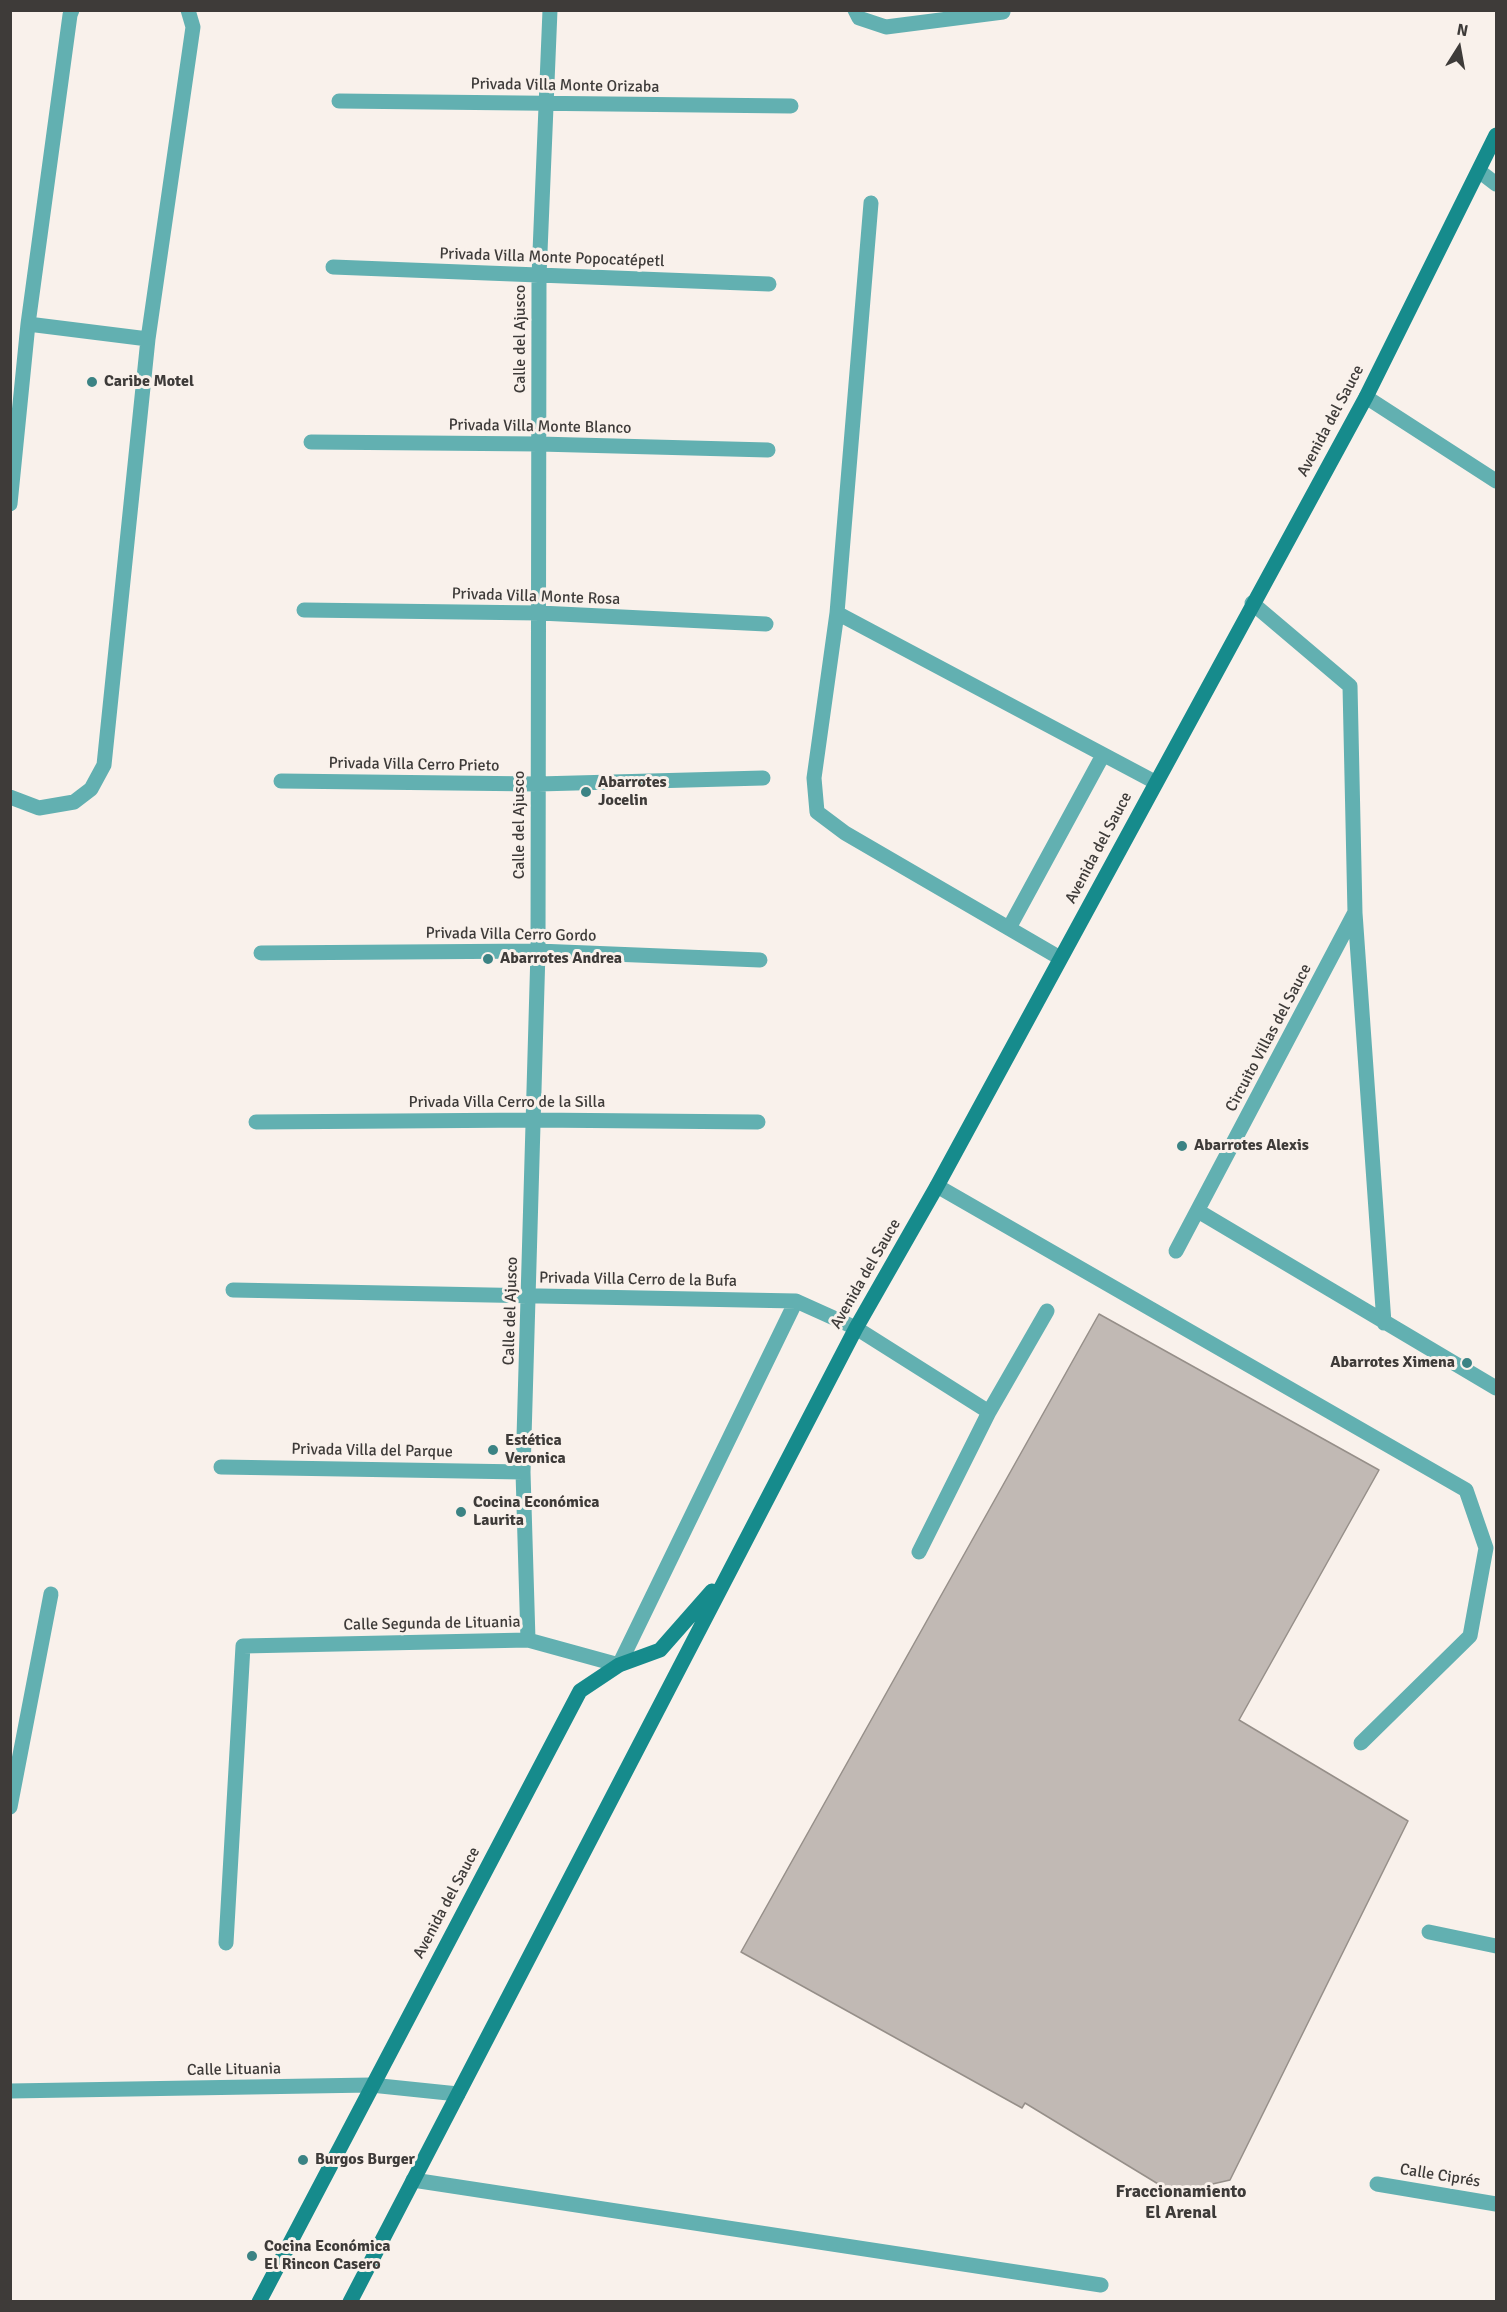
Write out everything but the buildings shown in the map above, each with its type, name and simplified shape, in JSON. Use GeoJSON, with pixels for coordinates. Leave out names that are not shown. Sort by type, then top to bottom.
{"type":"FeatureCollection","features":[{"type":"Feature","properties":{"kind":"main road","name":"Avenida del Sauce"},"geometry":{"type":"LineString","coordinates":[[350,2301],[856,1328],[937,1186],[1366,397],[1497,135]]}},
{"type":"Feature","properties":{"kind":"main road","name":"Avenida del Sauce"},"geometry":{"type":"LineString","coordinates":[[259,2301],[580,1691],[619,1665],[660,1650],[726,1576]]}},
{"type":"Feature","properties":{"kind":"street"},"geometry":{"type":"LineString","coordinates":[[10,504],[28,324],[72,10]]}},
{"type":"Feature","properties":{"kind":"street"},"geometry":{"type":"LineString","coordinates":[[10,797],[39,808],[74,802],[91,789],[104,765],[148,339],[193,27],[188,10]]}},
{"type":"Feature","properties":{"kind":"street","name":"Calle del Ajusco"},"geometry":{"type":"LineString","coordinates":[[528,1640],[523,1472],[530,1296],[538,951],[539,276],[550,10]]}},
{"type":"Feature","properties":{"kind":"street"},"geometry":{"type":"LineString","coordinates":[[855,10],[859,18],[886,27],[1003,12]]}},
{"type":"Feature","properties":{"kind":"street","name":"Privada Villa Monte Orizaba"},"geometry":{"type":"LineString","coordinates":[[339,101],[791,106]]}},
{"type":"Feature","properties":{"kind":"street"},"geometry":{"type":"LineString","coordinates":[[1479,171],[1497,184]]}},
{"type":"Feature","properties":{"kind":"street"},"geometry":{"type":"LineString","coordinates":[[871,203],[837,613],[814,778],[817,812],[845,833],[1060,958]]}},
{"type":"Feature","properties":{"kind":"street","name":"Privada Villa Monte Popocatépetl"},"geometry":{"type":"LineString","coordinates":[[333,267],[769,284]]}},
{"type":"Feature","properties":{"kind":"street"},"geometry":{"type":"LineString","coordinates":[[28,324],[148,339]]}},
{"type":"Feature","properties":{"kind":"street"},"geometry":{"type":"LineString","coordinates":[[1366,397],[1497,481]]}},
{"type":"Feature","properties":{"kind":"street","name":"Privada Villa Monte Blanco"},"geometry":{"type":"LineString","coordinates":[[311,442],[539,444],[768,450]]}},
{"type":"Feature","properties":{"kind":"street","name":"Circuito Villas del Sauce"},"geometry":{"type":"LineString","coordinates":[[1252,603],[1350,686],[1355,913],[1384,1323]]}},
{"type":"Feature","properties":{"kind":"street","name":"Privada Villa Monte Rosa"},"geometry":{"type":"LineString","coordinates":[[304,610],[540,613],[766,624]]}},
{"type":"Feature","properties":{"kind":"street"},"geometry":{"type":"LineString","coordinates":[[837,613],[1155,782]]}},
{"type":"Feature","properties":{"kind":"street"},"geometry":{"type":"LineString","coordinates":[[1009,928],[1103,755]]}},
{"type":"Feature","properties":{"kind":"street","name":"Privada Villa Cerro Prieto"},"geometry":{"type":"LineString","coordinates":[[281,781],[538,784],[763,778]]}},
{"type":"Feature","properties":{"kind":"street","name":"Circuito Villas del Sauce"},"geometry":{"type":"LineString","coordinates":[[1176,1251],[1355,913]]}},
{"type":"Feature","properties":{"kind":"street","name":"Privada Villa Cerro Gordo"},"geometry":{"type":"LineString","coordinates":[[261,953],[538,951],[760,960]]}},
{"type":"Feature","properties":{"kind":"street","name":"Privada Villa Cerro de la Silla"},"geometry":{"type":"LineString","coordinates":[[256,1122],[534,1120],[758,1122]]}},
{"type":"Feature","properties":{"kind":"street"},"geometry":{"type":"LineString","coordinates":[[937,1186],[1466,1490],[1486,1548],[1470,1636],[1361,1743]]}},
{"type":"Feature","properties":{"kind":"street"},"geometry":{"type":"LineString","coordinates":[[1198,1211],[1497,1388]]}},
{"type":"Feature","properties":{"kind":"street","name":"Privada Villa Cerro de la Bufa"},"geometry":{"type":"LineString","coordinates":[[233,1290],[796,1300],[856,1328],[989,1412]]}},
{"type":"Feature","properties":{"kind":"street"},"geometry":{"type":"LineString","coordinates":[[619,1665],[796,1300]]}},
{"type":"Feature","properties":{"kind":"street"},"geometry":{"type":"LineString","coordinates":[[919,1552],[989,1412],[1047,1311]]}},
{"type":"Feature","properties":{"kind":"street","name":"Privada Villa del Parque"},"geometry":{"type":"LineString","coordinates":[[221,1467],[523,1472]]}},
{"type":"Feature","properties":{"kind":"street"},"geometry":{"type":"LineString","coordinates":[[10,1807],[51,1594]]}},
{"type":"Feature","properties":{"kind":"street","name":"Calle Segunda de Lituania"},"geometry":{"type":"LineString","coordinates":[[226,1942],[243,1646],[528,1640],[619,1665]]}},
{"type":"Feature","properties":{"kind":"street"},"geometry":{"type":"LineString","coordinates":[[1429,1932],[1497,1946]]}},
{"type":"Feature","properties":{"kind":"street","name":"Calle Lituania"},"geometry":{"type":"LineString","coordinates":[[10,2091],[371,2085],[458,2094]]}},
{"type":"Feature","properties":{"kind":"street"},"geometry":{"type":"LineString","coordinates":[[413,2180],[1101,2285]]}},
{"type":"Feature","properties":{"kind":"street","name":"Calle Ciprés"},"geometry":{"type":"LineString","coordinates":[[1377,2184],[1497,2204]]}},
{"type":"Feature","properties":{"kind":"place","name":"Caribe Motel"},"geometry":{"type":"Point","coordinates":[92,382]}},
{"type":"Feature","properties":{"kind":"place","name":"Abarrotes Jocelin"},"geometry":{"type":"Point","coordinates":[586,792]}},
{"type":"Feature","properties":{"kind":"place","name":"Abarrotes Andrea"},"geometry":{"type":"Point","coordinates":[488,959]}},
{"type":"Feature","properties":{"kind":"place","name":"Abarrotes Alexis"},"geometry":{"type":"Point","coordinates":[1182,1146]}},
{"type":"Feature","properties":{"kind":"place","name":"Abarrotes Ximena"},"geometry":{"type":"Point","coordinates":[1467,1363]}},
{"type":"Feature","properties":{"kind":"place","name":"Estética Veronica"},"geometry":{"type":"Point","coordinates":[493,1450]}},
{"type":"Feature","properties":{"kind":"place","name":"Cocina Económica Laurita"},"geometry":{"type":"Point","coordinates":[461,1512]}},
{"type":"Feature","properties":{"kind":"place","name":"Burgos Burger"},"geometry":{"type":"Point","coordinates":[303,2160]}},
{"type":"Feature","properties":{"kind":"place","name":"Cocina Económica El Rincon Casero"},"geometry":{"type":"Point","coordinates":[252,2256]}},
{"type":"Feature","properties":{"kind":"district","name":"Fraccionamiento El Arenal"},"geometry":{"type":"Point","coordinates":[1181,2202]}}]}
